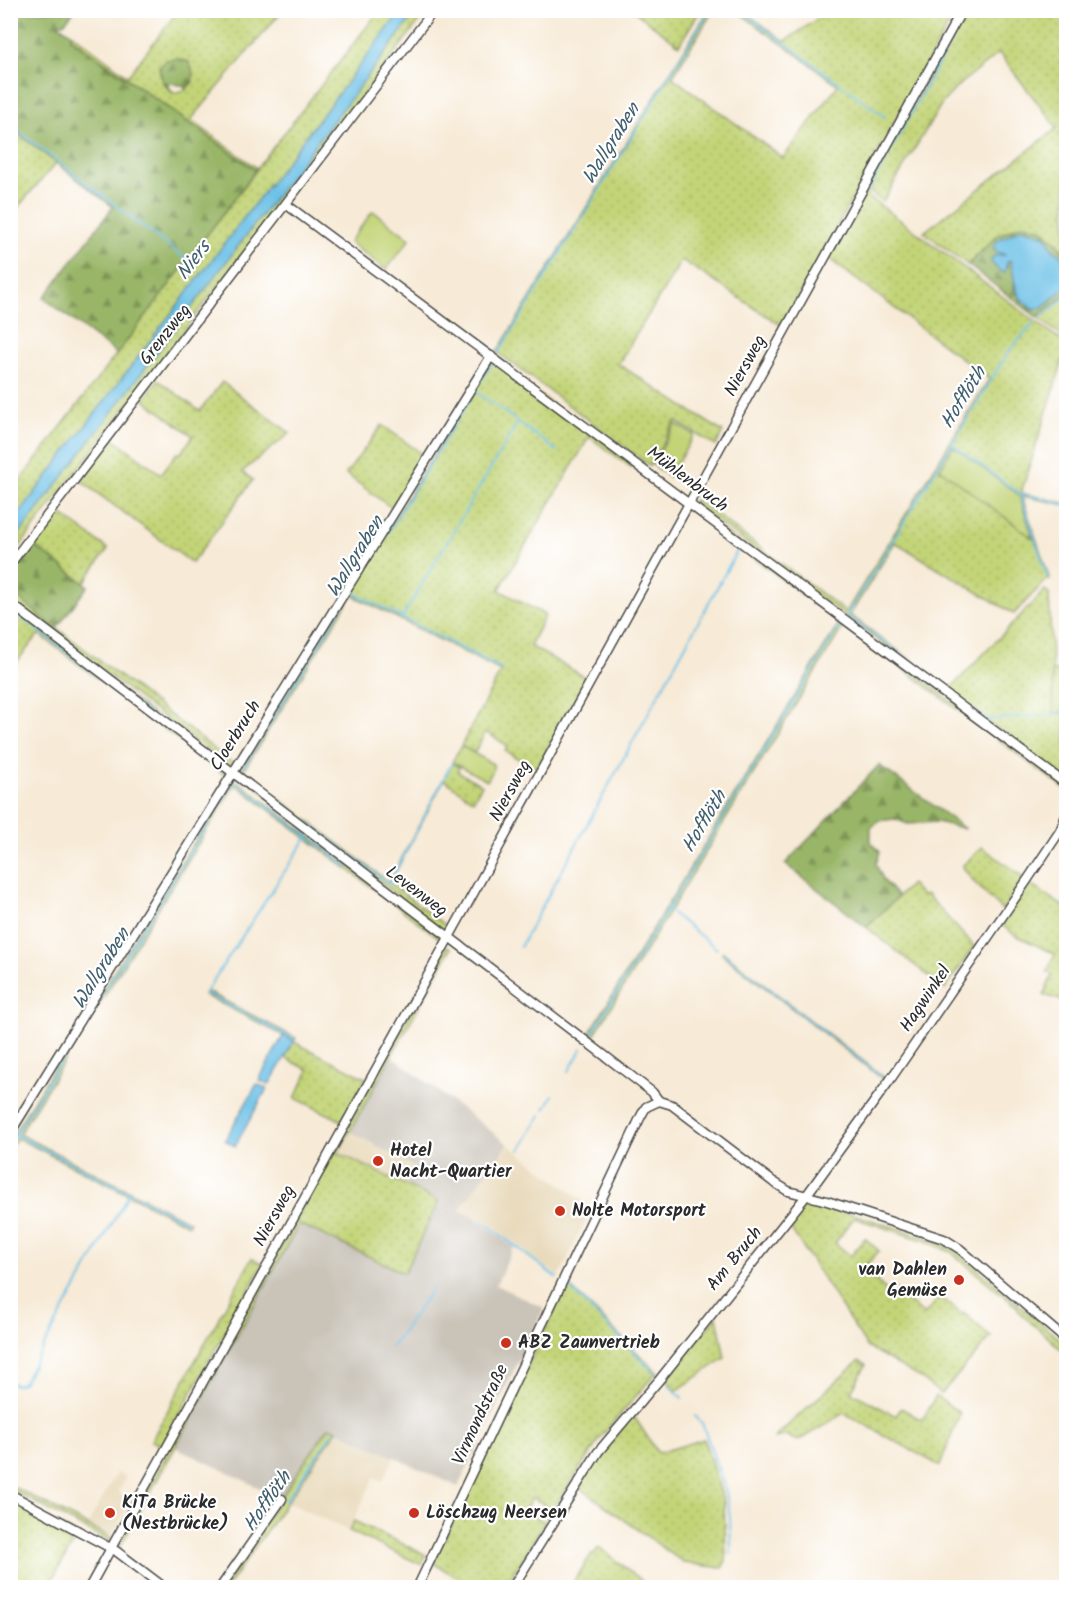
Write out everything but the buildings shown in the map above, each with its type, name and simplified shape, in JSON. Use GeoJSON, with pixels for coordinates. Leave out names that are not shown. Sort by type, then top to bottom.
{"type":"FeatureCollection","features":[{"type":"Feature","properties":{"kind":"street","name":"Grenzweg"},"geometry":{"type":"LineString","coordinates":[[10,564],[434,10]]}},
{"type":"Feature","properties":{"kind":"street","name":"Niersweg"},"geometry":{"type":"LineString","coordinates":[[89,1587],[962,10]]}},
{"type":"Feature","properties":{"kind":"street","name":"Mühlenbruch"},"geometry":{"type":"LineString","coordinates":[[287,205],[1066,784]]}},
{"type":"Feature","properties":{"kind":"street","name":"Cloerbruch"},"geometry":{"type":"LineString","coordinates":[[10,1133],[491,356]]}},
{"type":"Feature","properties":{"kind":"street","name":"Levenweg"},"geometry":{"type":"LineString","coordinates":[[10,603],[609,1059],[652,1092],[659,1101],[672,1105],[772,1181],[788,1191],[806,1196]]}},
{"type":"Feature","properties":{"kind":"street","name":"Hagwinkel"},"geometry":{"type":"LineString","coordinates":[[806,1196],[890,1080],[1028,879],[1060,831],[1066,816]]}},
{"type":"Feature","properties":{"kind":"street","name":"Virmondstraße"},"geometry":{"type":"LineString","coordinates":[[417,1587],[640,1116],[646,1107],[659,1101]]}},
{"type":"Feature","properties":{"kind":"street"},"geometry":{"type":"LineString","coordinates":[[806,1196],[944,1239],[969,1257],[1066,1340]]}},
{"type":"Feature","properties":{"kind":"street","name":"Am Bruch"},"geometry":{"type":"LineString","coordinates":[[512,1587],[603,1446],[660,1379],[806,1196]]}},
{"type":"Feature","properties":{"kind":"street"},"geometry":{"type":"LineString","coordinates":[[10,1494],[111,1548],[165,1587]]}},
{"type":"Feature","properties":{"kind":"street"},"geometry":{"type":"LineString","coordinates":[[220,1587],[282,1499]]}},
{"type":"Feature","properties":{"kind":"shaded area"},"geometry":{"type":"Polygon","coordinates":[[[392,1056],[508,1144],[459,1210],[476,1219],[514,1247],[496,1285],[544,1308],[458,1487],[329,1427],[280,1498],[175,1447],[299,1224],[404,1273],[438,1201],[405,1185],[414,1167],[350,1131],[392,1056]]]}},
{"type":"Feature","properties":{"kind":"shaded area"},"geometry":{"type":"Polygon","coordinates":[[[350,1131],[415,1167],[405,1185],[338,1153],[350,1131]]]}},
{"type":"Feature","properties":{"kind":"shaded area"},"geometry":{"type":"Polygon","coordinates":[[[508,1144],[592,1208],[559,1277],[481,1218],[479,1221],[458,1210],[508,1144]]]}},
{"type":"Feature","properties":{"kind":"shaded area"},"geometry":{"type":"Polygon","coordinates":[[[337,1430],[394,1457],[383,1481],[374,1477],[349,1531],[288,1502],[337,1430]]]}},
{"type":"Feature","properties":{"kind":"shaded area","name":"KiTa Brücke (Nestbrücke)"},"geometry":{"type":"Polygon","coordinates":[[[117,1472],[126,1477],[118,1492],[132,1500],[111,1538],[87,1526],[117,1472]]]}},
{"type":"Feature","properties":{"kind":"green space"},"geometry":{"type":"Polygon","coordinates":[[[10,11],[74,11],[65,22],[58,24],[71,33],[71,39],[257,169],[117,354],[44,298],[113,207],[11,128],[10,11]]]}},
{"type":"Feature","properties":{"kind":"green space"},"geometry":{"type":"Polygon","coordinates":[[[178,11],[282,11],[191,120],[257,168],[379,11],[402,11],[11,524],[10,494],[257,169],[71,38],[71,33],[128,76],[178,11]],[[159,67],[163,83],[173,93],[185,90],[193,82],[159,67]]]}},
{"type":"Feature","properties":{"kind":"green space"},"geometry":{"type":"Polygon","coordinates":[[[417,11],[427,11],[11,558],[10,545],[417,11]]]}},
{"type":"Feature","properties":{"kind":"green space"},"geometry":{"type":"Polygon","coordinates":[[[634,11],[700,11],[679,45],[634,11]]]}},
{"type":"Feature","properties":{"kind":"green space"},"geometry":{"type":"Polygon","coordinates":[[[708,11],[713,11],[672,77],[783,158],[838,85],[737,11],[743,11],[785,41],[829,11],[956,11],[782,326],[682,260],[618,364],[723,432],[716,446],[675,421],[650,466],[497,352],[708,11]]]}},
{"type":"Feature","properties":{"kind":"green space"},"geometry":{"type":"Polygon","coordinates":[[[965,11],[1066,11],[1066,251],[1041,229],[998,235],[968,265],[924,232],[1057,128],[999,53],[961,83],[942,103],[883,202],[866,189],[965,11]]]}},
{"type":"Feature","properties":{"kind":"green space"},"geometry":{"type":"Polygon","coordinates":[[[178,59],[189,62],[193,77],[185,90],[185,86],[166,82],[173,93],[163,83],[159,67],[166,60],[178,59]]]}},
{"type":"Feature","properties":{"kind":"green space"},"geometry":{"type":"Polygon","coordinates":[[[11,128],[56,163],[11,215],[11,128]]]}},
{"type":"Feature","properties":{"kind":"green space"},"geometry":{"type":"Polygon","coordinates":[[[864,193],[1066,344],[1066,351],[1021,493],[1066,503],[1066,505],[1022,496],[1050,580],[1047,579],[1014,614],[895,542],[850,615],[950,689],[1045,590],[1049,594],[1054,713],[1066,712],[1066,780],[695,505],[693,501],[695,499],[846,612],[989,379],[828,258],[864,193]],[[954,447],[940,468],[1033,538],[1019,495],[954,447]]]}},
{"type":"Feature","properties":{"kind":"green space"},"geometry":{"type":"Polygon","coordinates":[[[373,211],[410,239],[386,270],[349,242],[373,211]]]}},
{"type":"Feature","properties":{"kind":"green space"},"geometry":{"type":"Polygon","coordinates":[[[1024,224],[1041,229],[1066,251],[1066,268],[1061,254],[1053,251],[1046,236],[1024,228],[1006,255],[1007,269],[1009,260],[1015,275],[1014,286],[1022,302],[1042,307],[1066,287],[1066,294],[1037,317],[968,265],[998,235],[1024,224]]]}},
{"type":"Feature","properties":{"kind":"green space"},"geometry":{"type":"Polygon","coordinates":[[[1066,294],[1066,339],[1037,317],[1066,294]]]}},
{"type":"Feature","properties":{"kind":"green space"},"geometry":{"type":"Polygon","coordinates":[[[492,360],[633,464],[631,467],[589,437],[499,590],[545,615],[530,646],[587,678],[536,769],[505,751],[508,746],[486,732],[474,753],[461,746],[501,671],[352,595],[243,771],[389,882],[452,763],[459,767],[458,772],[482,785],[473,800],[444,780],[390,883],[446,926],[450,925],[446,933],[238,772],[492,360]]]}},
{"type":"Feature","properties":{"kind":"green space"},"geometry":{"type":"Polygon","coordinates":[[[158,380],[200,411],[222,382],[290,433],[242,472],[253,480],[192,563],[81,481],[113,438],[161,474],[177,453],[180,454],[193,436],[143,399],[158,380]]]}},
{"type":"Feature","properties":{"kind":"green space"},"geometry":{"type":"Polygon","coordinates":[[[675,424],[694,435],[669,477],[653,465],[675,424]]]}},
{"type":"Feature","properties":{"kind":"green space"},"geometry":{"type":"Polygon","coordinates":[[[382,425],[425,456],[393,509],[346,474],[382,425]]]}},
{"type":"Feature","properties":{"kind":"green space"},"geometry":{"type":"Polygon","coordinates":[[[953,446],[1019,495],[1033,538],[940,469],[953,446]]]}},
{"type":"Feature","properties":{"kind":"green space"},"geometry":{"type":"Polygon","coordinates":[[[694,509],[1066,786],[1066,790],[844,625],[593,1037],[589,1034],[840,622],[689,510],[694,509]]]}},
{"type":"Feature","properties":{"kind":"green space"},"geometry":{"type":"Polygon","coordinates":[[[57,511],[108,549],[84,583],[32,544],[57,511]]]}},
{"type":"Feature","properties":{"kind":"green space"},"geometry":{"type":"Polygon","coordinates":[[[32,544],[88,586],[56,629],[11,592],[11,573],[32,544]]]}},
{"type":"Feature","properties":{"kind":"green space"},"geometry":{"type":"Polygon","coordinates":[[[10,592],[235,765],[232,769],[11,601],[10,592]]]}},
{"type":"Feature","properties":{"kind":"green space"},"geometry":{"type":"Polygon","coordinates":[[[10,606],[230,773],[227,777],[39,634],[11,669],[10,606]]]}},
{"type":"Feature","properties":{"kind":"green space"},"geometry":{"type":"Polygon","coordinates":[[[1052,671],[1066,671],[1066,712],[1054,713],[1052,671]]]}},
{"type":"Feature","properties":{"kind":"green space"},"geometry":{"type":"Polygon","coordinates":[[[461,746],[493,764],[493,770],[487,781],[452,762],[461,746]]]}},
{"type":"Feature","properties":{"kind":"green space"},"geometry":{"type":"Polygon","coordinates":[[[879,765],[965,829],[937,822],[908,824],[895,819],[878,821],[871,828],[871,842],[880,852],[876,864],[884,881],[898,897],[866,927],[785,864],[879,765]]]}},
{"type":"Feature","properties":{"kind":"green space"},"geometry":{"type":"Polygon","coordinates":[[[232,781],[237,781],[444,936],[440,943],[439,938],[235,784],[19,1134],[190,1222],[188,1225],[17,1138],[11,1147],[10,1139],[232,781]]]}},
{"type":"Feature","properties":{"kind":"green space"},"geometry":{"type":"Polygon","coordinates":[[[982,847],[1024,878],[1002,910],[973,881],[962,866],[982,847]]]}},
{"type":"Feature","properties":{"kind":"green space"},"geometry":{"type":"Polygon","coordinates":[[[911,884],[922,896],[927,895],[974,946],[945,989],[866,927],[911,884]]]}},
{"type":"Feature","properties":{"kind":"green space"},"geometry":{"type":"Polygon","coordinates":[[[1029,884],[1066,908],[1066,1002],[1044,995],[1052,975],[1047,972],[1055,954],[1015,935],[1002,925],[1029,884]]]}},
{"type":"Feature","properties":{"kind":"green space"},"geometry":{"type":"Polygon","coordinates":[[[447,946],[451,948],[338,1153],[439,1201],[404,1273],[299,1224],[120,1547],[116,1546],[447,946]]]}},
{"type":"Feature","properties":{"kind":"green space"},"geometry":{"type":"Polygon","coordinates":[[[723,952],[885,1078],[884,1080],[722,954],[723,952]]]}},
{"type":"Feature","properties":{"kind":"green space"},"geometry":{"type":"Polygon","coordinates":[[[206,991],[296,1038],[294,1042],[366,1078],[342,1121],[295,1098],[309,1070],[285,1058],[294,1041],[204,995],[206,991]]]}},
{"type":"Feature","properties":{"kind":"green space"},"geometry":{"type":"Polygon","coordinates":[[[812,1201],[941,1242],[955,1249],[1066,1345],[1066,1353],[1020,1313],[1017,1307],[951,1252],[929,1242],[854,1218],[835,1243],[851,1256],[865,1238],[879,1251],[867,1264],[880,1275],[876,1281],[889,1292],[893,1287],[924,1315],[940,1297],[963,1315],[964,1313],[991,1337],[941,1394],[919,1377],[867,1347],[791,1229],[797,1212],[812,1201]]]}},
{"type":"Feature","properties":{"kind":"green space"},"geometry":{"type":"Polygon","coordinates":[[[252,1258],[263,1264],[162,1446],[151,1441],[252,1258]]]}},
{"type":"Feature","properties":{"kind":"green space"},"geometry":{"type":"Polygon","coordinates":[[[567,1284],[658,1373],[601,1437],[547,1518],[545,1517],[550,1508],[532,1497],[525,1510],[545,1522],[505,1587],[473,1587],[433,1563],[567,1284]]]}},
{"type":"Feature","properties":{"kind":"green space"},"geometry":{"type":"Polygon","coordinates":[[[717,1316],[725,1358],[676,1391],[666,1379],[717,1316]]]}},
{"type":"Feature","properties":{"kind":"green space"},"geometry":{"type":"Polygon","coordinates":[[[859,1361],[866,1365],[851,1392],[896,1416],[901,1408],[922,1420],[936,1396],[960,1413],[940,1466],[844,1413],[798,1441],[790,1438],[789,1435],[774,1438],[859,1361]]]}},
{"type":"Feature","properties":{"kind":"green space"},"geometry":{"type":"Polygon","coordinates":[[[633,1415],[658,1453],[704,1439],[724,1503],[726,1561],[722,1568],[684,1563],[579,1487],[609,1444],[633,1415]]]}},
{"type":"Feature","properties":{"kind":"green space"},"geometry":{"type":"Polygon","coordinates":[[[329,1427],[337,1430],[227,1587],[223,1588],[280,1498],[329,1427]]]}},
{"type":"Feature","properties":{"kind":"green space"},"geometry":{"type":"Polygon","coordinates":[[[10,1485],[111,1538],[110,1542],[11,1490],[10,1485]]]}},
{"type":"Feature","properties":{"kind":"green space"},"geometry":{"type":"Polygon","coordinates":[[[10,1499],[78,1535],[48,1587],[11,1587],[10,1499]]]}},
{"type":"Feature","properties":{"kind":"green space"},"geometry":{"type":"Polygon","coordinates":[[[354,1521],[426,1555],[422,1565],[349,1531],[354,1521]]]}},
{"type":"Feature","properties":{"kind":"green space"},"geometry":{"type":"Polygon","coordinates":[[[599,1547],[650,1587],[570,1587],[599,1547]]]}},
{"type":"Feature","properties":{"kind":"water"},"geometry":{"type":"Polygon","coordinates":[[[402,10],[417,11],[11,545],[11,524],[402,10]]]}},
{"type":"Feature","properties":{"kind":"water"},"geometry":{"type":"Polygon","coordinates":[[[1023,228],[1046,236],[1053,250],[1061,254],[1066,268],[1066,287],[1042,307],[1034,310],[1018,294],[1010,260],[1007,262],[1005,272],[1001,272],[991,262],[992,258],[997,255],[1006,255],[996,252],[994,246],[998,240],[1023,228]]]}},
{"type":"Feature","properties":{"kind":"water"},"geometry":{"type":"Polygon","coordinates":[[[283,1036],[294,1041],[269,1085],[259,1080],[283,1036]]]}},
{"type":"Feature","properties":{"kind":"water"},"geometry":{"type":"Polygon","coordinates":[[[257,1084],[267,1089],[235,1146],[225,1140],[257,1084]]]}},
{"type":"Feature","properties":{"kind":"waterway","name":"Wallgraben"},"geometry":{"type":"LineString","coordinates":[[499,352],[710,10]]}},
{"type":"Feature","properties":{"kind":"waterway"},"geometry":{"type":"LineString","coordinates":[[740,10],[885,117]]}},
{"type":"Feature","properties":{"kind":"waterway"},"geometry":{"type":"LineString","coordinates":[[869,190],[968,10]]}},
{"type":"Feature","properties":{"kind":"waterway","name":"Niers"},"geometry":{"type":"LineString","coordinates":[[10,125],[187,260]]}},
{"type":"Feature","properties":{"kind":"waterway","name":"Hofflöth"},"geometry":{"type":"LineString","coordinates":[[1040,318],[1066,297]]}},
{"type":"Feature","properties":{"kind":"waterway","name":"Hofflöth"},"geometry":{"type":"LineString","coordinates":[[943,686],[847,615],[1009,351],[1034,323]]}},
{"type":"Feature","properties":{"kind":"waterway","name":"Wallgraben"},"geometry":{"type":"LineString","coordinates":[[243,767],[493,362]]}},
{"type":"Feature","properties":{"kind":"waterway"},"geometry":{"type":"LineString","coordinates":[[402,618],[518,422],[475,391]]}},
{"type":"Feature","properties":{"kind":"waterway"},"geometry":{"type":"LineString","coordinates":[[518,422],[557,451]]}},
{"type":"Feature","properties":{"kind":"waterway"},"geometry":{"type":"LineString","coordinates":[[952,444],[1020,494],[1048,578]]}},
{"type":"Feature","properties":{"kind":"waterway"},"geometry":{"type":"LineString","coordinates":[[1020,494],[1066,504]]}},
{"type":"Feature","properties":{"kind":"waterway"},"geometry":{"type":"LineString","coordinates":[[520,947],[740,546],[741,548]]}},
{"type":"Feature","properties":{"kind":"waterway"},"geometry":{"type":"LineString","coordinates":[[352,592],[502,669]]}},
{"type":"Feature","properties":{"kind":"waterway"},"geometry":{"type":"LineString","coordinates":[[10,609],[228,774]]}},
{"type":"Feature","properties":{"kind":"waterway","name":"Hofflöth"},"geometry":{"type":"LineString","coordinates":[[591,1035],[842,622]]}},
{"type":"Feature","properties":{"kind":"waterway"},"geometry":{"type":"LineString","coordinates":[[950,691],[987,720],[1066,713]]}},
{"type":"Feature","properties":{"kind":"waterway"},"geometry":{"type":"LineString","coordinates":[[279,801],[389,884],[452,763]]}},
{"type":"Feature","properties":{"kind":"waterway","name":"Wallgraben"},"geometry":{"type":"LineString","coordinates":[[10,1143],[235,780]]}},
{"type":"Feature","properties":{"kind":"waterway"},"geometry":{"type":"LineString","coordinates":[[235,781],[348,867]]}},
{"type":"Feature","properties":{"kind":"waterway"},"geometry":{"type":"LineString","coordinates":[[294,1039],[205,993],[308,836]]}},
{"type":"Feature","properties":{"kind":"waterway"},"geometry":{"type":"LineString","coordinates":[[667,909],[717,949]]}},
{"type":"Feature","properties":{"kind":"waterway"},"geometry":{"type":"LineString","coordinates":[[723,953],[882,1077]]}},
{"type":"Feature","properties":{"kind":"waterway","name":"Hofflöth"},"geometry":{"type":"LineString","coordinates":[[568,1072],[582,1049]]}},
{"type":"Feature","properties":{"kind":"waterway","name":"Hofflöth"},"geometry":{"type":"LineString","coordinates":[[545,1109],[553,1095]]}},
{"type":"Feature","properties":{"kind":"waterway","name":"Hofflöth"},"geometry":{"type":"LineString","coordinates":[[520,1150],[541,1115]]}},
{"type":"Feature","properties":{"kind":"waterway"},"geometry":{"type":"LineString","coordinates":[[16,1135],[187,1222]]}},
{"type":"Feature","properties":{"kind":"waterway"},"geometry":{"type":"LineString","coordinates":[[10,1382],[16,1385],[23,1383],[129,1193]]}},
{"type":"Feature","properties":{"kind":"waterway"},"geometry":{"type":"LineString","coordinates":[[481,1220],[557,1278]]}},
{"type":"Feature","properties":{"kind":"waterway"},"geometry":{"type":"LineString","coordinates":[[567,1285],[655,1373]]}},
{"type":"Feature","properties":{"kind":"waterway","name":"Hofflöth"},"geometry":{"type":"LineString","coordinates":[[392,1347],[433,1288]]}},
{"type":"Feature","properties":{"kind":"waterway"},"geometry":{"type":"LineString","coordinates":[[670,1386],[682,1398]]}},
{"type":"Feature","properties":{"kind":"waterway"},"geometry":{"type":"LineString","coordinates":[[695,1416],[702,1423],[726,1492],[730,1518],[731,1554]]}},
{"type":"Feature","properties":{"kind":"waterway","name":"Hofflöth"},"geometry":{"type":"LineString","coordinates":[[285,1501],[333,1432]]}},
{"type":"Feature","properties":{"kind":"place","name":"Hotel Nacht-Quartier"},"geometry":{"type":"Point","coordinates":[378,1161]}},
{"type":"Feature","properties":{"kind":"place","name":"Nolte Motorsport"},"geometry":{"type":"Point","coordinates":[560,1211]}},
{"type":"Feature","properties":{"kind":"place","name":"van Dahlen Gemüse"},"geometry":{"type":"Point","coordinates":[959,1280]}},
{"type":"Feature","properties":{"kind":"place","name":"ABZ Zaunvertrieb"},"geometry":{"type":"Point","coordinates":[506,1343]}},
{"type":"Feature","properties":{"kind":"place","name":"KiTa Brücke (Nestbrücke)"},"geometry":{"type":"Point","coordinates":[110,1513]}},
{"type":"Feature","properties":{"kind":"place","name":"Löschzug Neersen"},"geometry":{"type":"Point","coordinates":[414,1513]}}]}
